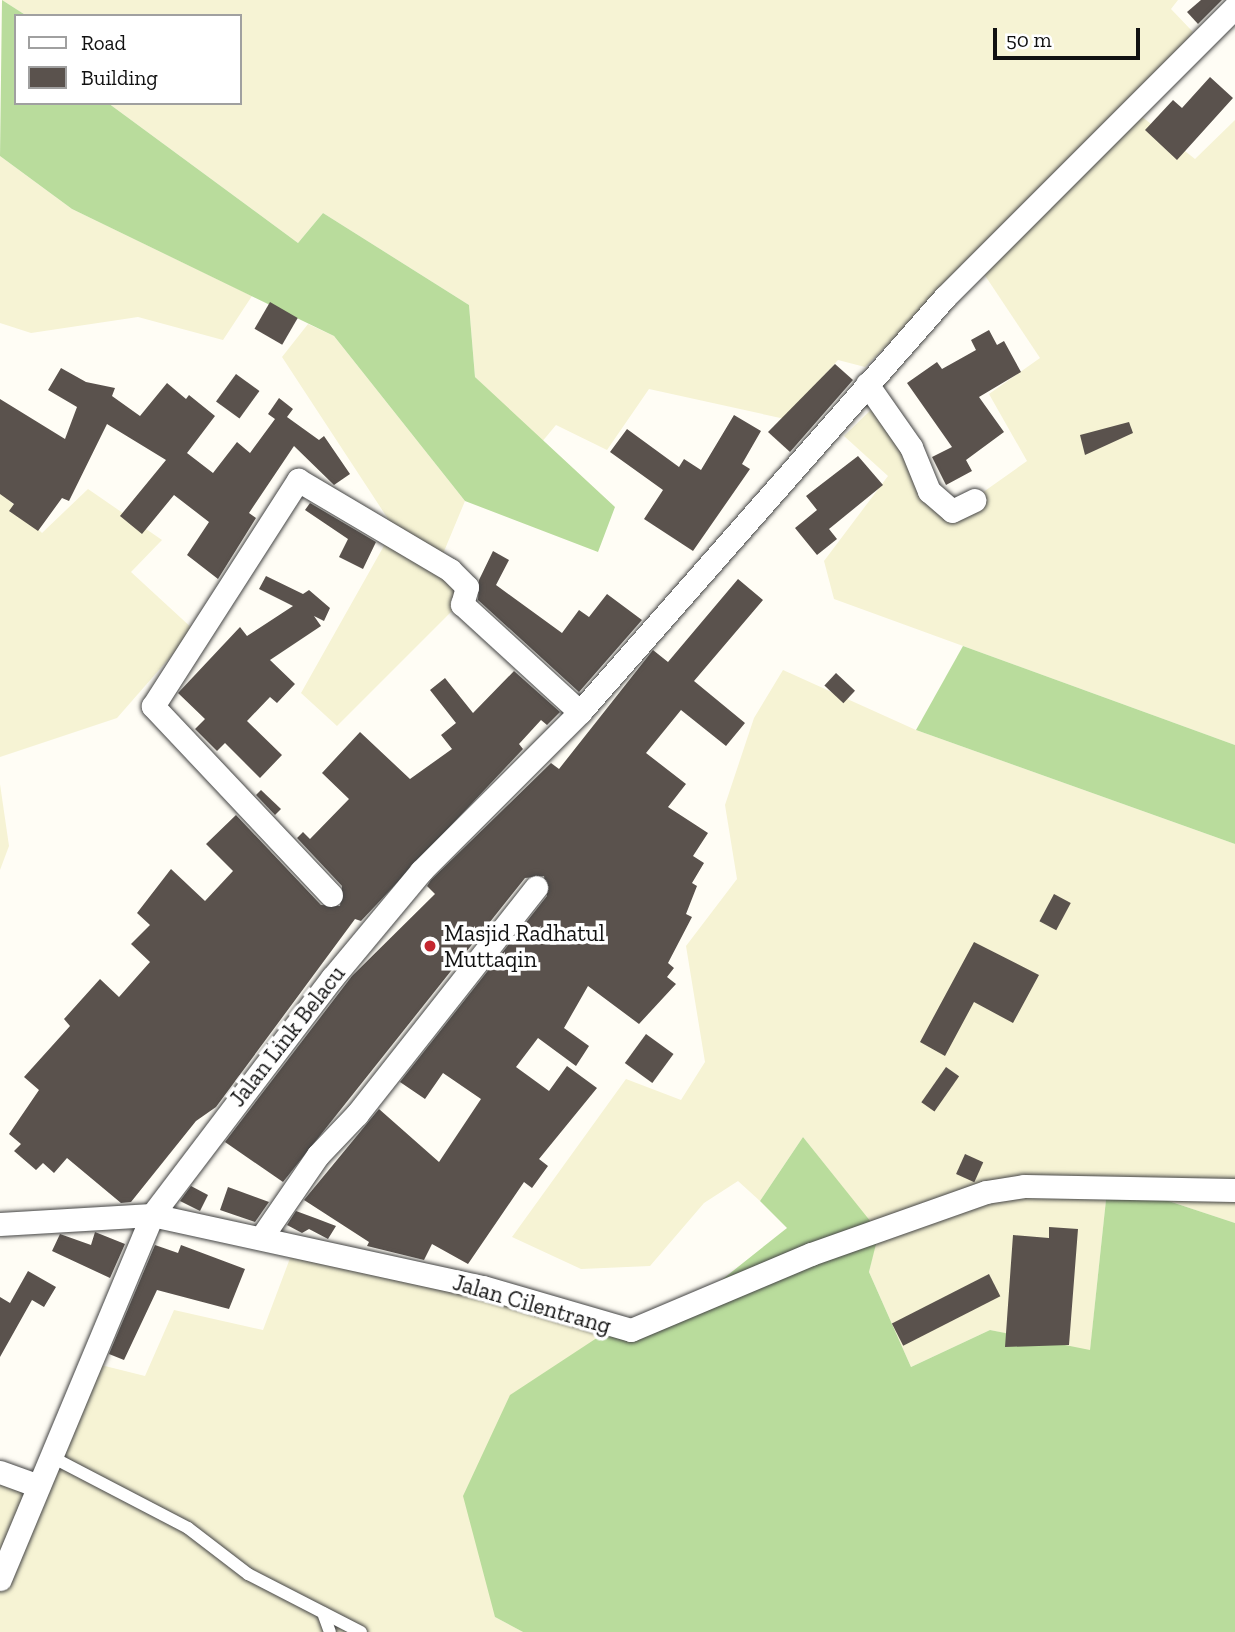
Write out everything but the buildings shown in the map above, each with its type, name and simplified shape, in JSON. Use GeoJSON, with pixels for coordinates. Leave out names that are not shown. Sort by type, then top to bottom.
{"type":"FeatureCollection","features":[{"type":"Feature","properties":{"kind":"street","name":"Jalan Link Belacu"},"geometry":{"type":"LineString","coordinates":[[0,1579],[35,1485],[152,1215],[421,871],[580,712],[700,575],[727,540],[867,384],[1235,7]]}},
{"type":"Feature","properties":{"kind":"street"},"geometry":{"type":"LineString","coordinates":[[867,384],[911,447],[929,491],[952,511],[975,500]]}},
{"type":"Feature","properties":{"kind":"street"},"geometry":{"type":"LineString","coordinates":[[331,895],[153,706],[298,480],[450,570],[467,587],[462,604],[580,712]]}},
{"type":"Feature","properties":{"kind":"street"},"geometry":{"type":"LineString","coordinates":[[263,1236],[317,1155],[357,1114],[536,887]]}},
{"type":"Feature","properties":{"kind":"street","name":"Jalan Cilentrang"},"geometry":{"type":"LineString","coordinates":[[0,1224],[152,1215],[263,1236],[483,1287],[631,1330],[811,1254],[986,1192],[1024,1186],[1235,1190]]}},
{"type":"Feature","properties":{"kind":"street"},"geometry":{"type":"LineString","coordinates":[[0,1472],[35,1485]]}},
{"type":"Feature","properties":{"kind":"lane"},"geometry":{"type":"LineString","coordinates":[[48,1455],[188,1528],[248,1574],[361,1632]]}},
{"type":"Feature","properties":{"kind":"lane"},"geometry":{"type":"LineString","coordinates":[[323,1613],[330,1632]]}},
{"type":"Feature","properties":{"kind":"shaded area"},"geometry":{"type":"Polygon","coordinates":[[[2,0],[1178,0],[1171,9],[1193,32],[1131,108],[1195,159],[1235,120],[1235,745],[834,599],[824,561],[888,476],[844,436],[883,398],[955,512],[1027,461],[989,394],[1040,358],[974,259],[865,367],[838,360],[785,419],[649,389],[607,450],[556,425],[541,443],[475,377],[469,305],[323,213],[298,243],[111,105],[242,105],[242,14],[24,14],[2,0]]]}},
{"type":"Feature","properties":{"kind":"shaded area"},"geometry":{"type":"Polygon","coordinates":[[[0,156],[72,209],[252,296],[223,340],[138,317],[31,333],[0,323],[0,156]]]}},
{"type":"Feature","properties":{"kind":"shaded area"},"geometry":{"type":"Polygon","coordinates":[[[308,324],[334,336],[465,501],[440,561],[474,589],[337,726],[301,693],[394,528],[282,357],[308,324]]]}},
{"type":"Feature","properties":{"kind":"shaded area"},"geometry":{"type":"Polygon","coordinates":[[[88,489],[162,540],[131,572],[194,630],[117,718],[0,757],[0,491],[42,533],[88,489]]]}},
{"type":"Feature","properties":{"kind":"shaded area"},"geometry":{"type":"Polygon","coordinates":[[[783,670],[916,730],[1235,844],[1235,1223],[1108,1181],[1090,1351],[990,1330],[911,1367],[869,1272],[878,1232],[803,1137],[760,1201],[738,1181],[704,1203],[650,1266],[581,1269],[512,1237],[626,1079],[681,1100],[705,1062],[686,946],[737,879],[725,805],[754,718],[783,670]]]}},
{"type":"Feature","properties":{"kind":"shaded area"},"geometry":{"type":"Polygon","coordinates":[[[0,784],[9,846],[0,870],[0,784]]]}},
{"type":"Feature","properties":{"kind":"shaded area"},"geometry":{"type":"Polygon","coordinates":[[[292,1253],[612,1328],[495,1617],[523,1632],[0,1632],[0,1472],[45,1486],[101,1365],[145,1376],[174,1310],[263,1330],[292,1253]]]}},
{"type":"Feature","properties":{"kind":"green space"},"geometry":{"type":"Polygon","coordinates":[[[2,0],[24,14],[14,14],[14,105],[111,105],[298,243],[323,213],[469,305],[475,377],[615,507],[598,552],[465,501],[334,336],[72,209],[0,156],[2,0]]]}},
{"type":"Feature","properties":{"kind":"green space"},"geometry":{"type":"Polygon","coordinates":[[[963,646],[1235,745],[1235,844],[916,730],[963,646]]]}},
{"type":"Feature","properties":{"kind":"green space"},"geometry":{"type":"Polygon","coordinates":[[[803,1137],[879,1232],[869,1272],[911,1367],[990,1330],[1090,1350],[1108,1181],[1235,1223],[1235,1632],[523,1632],[495,1617],[463,1496],[510,1395],[612,1328],[714,1286],[787,1228],[760,1201],[803,1137]]]}},
{"type":"Feature","properties":{"kind":"place","name":"Masjid Radhatul Muttaqin"},"geometry":{"type":"Point","coordinates":[430,946]}}]}
